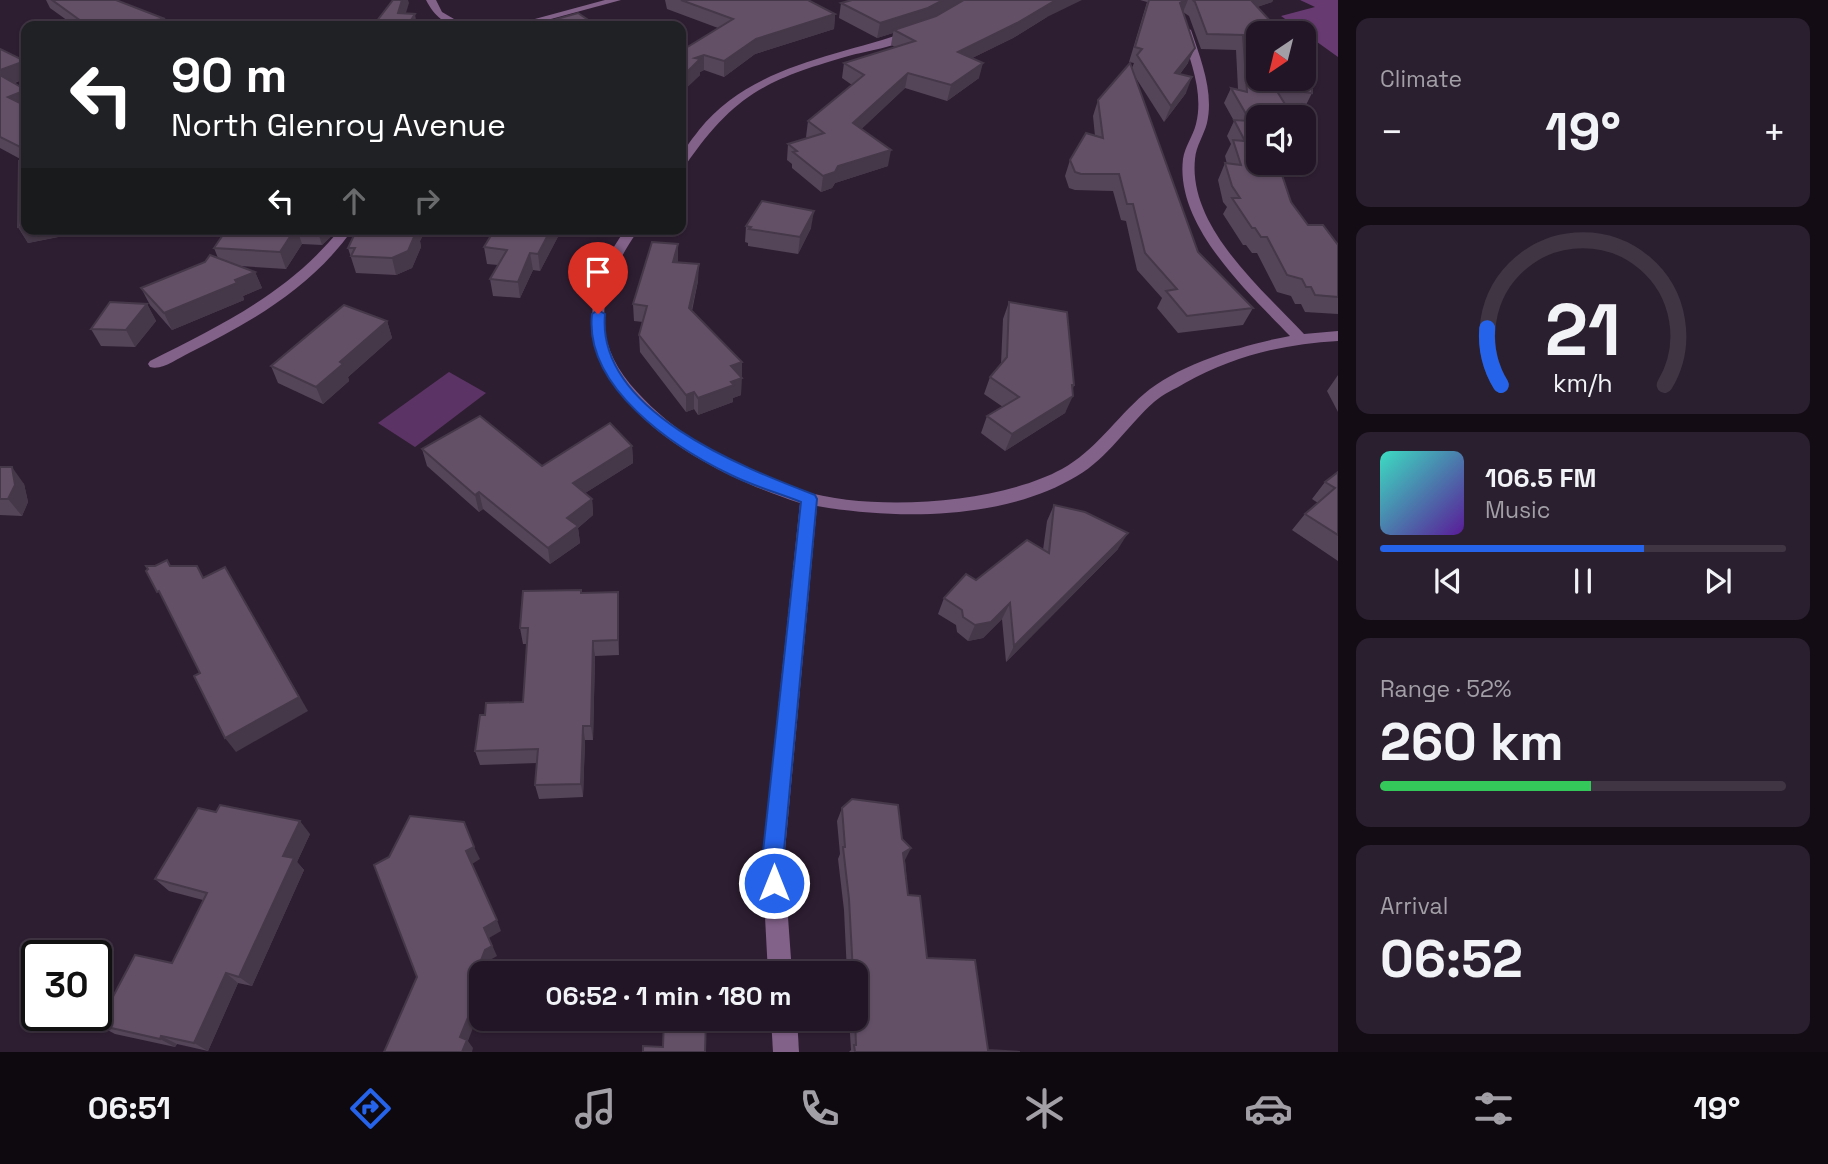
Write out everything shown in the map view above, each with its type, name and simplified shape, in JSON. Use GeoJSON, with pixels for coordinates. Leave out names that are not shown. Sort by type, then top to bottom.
{"type":"FeatureCollection","features":[{"type":"Feature","properties":{"kind":"street"},"geometry":{"type":"LineString","coordinates":[[431,0],[438,14],[451,21]]}},
{"type":"Feature","properties":{"kind":"street"},"geometry":{"type":"LineString","coordinates":[[534,21],[616,0]]}},
{"type":"Feature","properties":{"kind":"street"},"geometry":{"type":"LineString","coordinates":[[1182,17],[1203,86],[1202,122],[1188,161],[1191,195],[1212,239],[1241,277],[1299,338]]}},
{"type":"Feature","properties":{"kind":"street"},"geometry":{"type":"LineString","coordinates":[[686,157],[720,113],[746,92],[787,73],[929,27]]}},
{"type":"Feature","properties":{"kind":"street"},"geometry":{"type":"LineString","coordinates":[[155,364],[271,304],[317,267],[342,235]]}},
{"type":"Feature","properties":{"kind":"street"},"geometry":{"type":"LineString","coordinates":[[629,235],[611,260],[600,295],[597,333],[611,369],[637,404],[674,435],[736,471],[809,499],[886,509],[952,505],[1015,495],[1057,479],[1097,455],[1151,396],[1192,372],[1242,351],[1299,338],[1338,336]]}},
{"type":"Feature","properties":{"kind":"street"},"geometry":{"type":"LineString","coordinates":[[779,961],[773,861],[809,499]]}},
{"type":"Feature","properties":{"kind":"street"},"geometry":{"type":"LineString","coordinates":[[784,1031],[786,1052]]}},
{"type":"Feature","properties":{"kind":"shaded area"},"geometry":{"type":"Polygon","coordinates":[[[1300,0],[1338,0],[1338,57],[1316,41],[1316,21],[1288,21],[1281,16],[1315,7],[1300,0]]]}},
{"type":"Feature","properties":{"kind":"shaded area"},"geometry":{"type":"Polygon","coordinates":[[[449,372],[486,393],[415,447],[378,423],[449,372]]]}},
{"type":"Feature","properties":{"kind":"building"},"geometry":{"type":"Polygon","coordinates":[[[52,0],[116,0],[165,19],[145,21],[81,21],[52,0]]]}},
{"type":"Feature","properties":{"kind":"building"},"geometry":{"type":"Polygon","coordinates":[[[393,0],[402,0],[398,13],[415,14],[410,21],[377,21],[393,0]]]}},
{"type":"Feature","properties":{"kind":"building"},"geometry":{"type":"Polygon","coordinates":[[[681,0],[808,0],[835,14],[756,39],[724,61],[704,55],[695,58],[700,59],[686,73],[686,48],[733,19],[681,0]]]}},
{"type":"Feature","properties":{"kind":"building"},"geometry":{"type":"Polygon","coordinates":[[[852,0],[943,0],[928,8],[880,23],[841,3],[852,0]]]}},
{"type":"Feature","properties":{"kind":"building"},"geometry":{"type":"Polygon","coordinates":[[[964,0],[1056,0],[958,52],[983,63],[951,85],[908,73],[853,123],[891,150],[838,166],[835,172],[823,176],[793,152],[797,151],[788,144],[824,133],[808,121],[864,75],[844,63],[915,41],[894,30],[936,16],[964,0]]]}},
{"type":"Feature","properties":{"kind":"building"},"geometry":{"type":"Polygon","coordinates":[[[1149,0],[1185,0],[1180,3],[1195,48],[1175,73],[1192,77],[1171,106],[1137,55],[1142,49],[1135,47],[1149,0]]]}},
{"type":"Feature","properties":{"kind":"building"},"geometry":{"type":"Polygon","coordinates":[[[1193,0],[1251,0],[1270,21],[1246,21],[1246,78],[1243,35],[1207,34],[1193,0]]]}},
{"type":"Feature","properties":{"kind":"building"},"geometry":{"type":"Polygon","coordinates":[[[578,13],[590,21],[550,21],[578,13]]]}},
{"type":"Feature","properties":{"kind":"building"},"geometry":{"type":"Polygon","coordinates":[[[0,49],[21,59],[21,62],[0,70],[0,49]]]}},
{"type":"Feature","properties":{"kind":"building"},"geometry":{"type":"Polygon","coordinates":[[[1130,63],[1198,252],[1253,308],[1187,316],[1166,291],[1177,289],[1145,253],[1133,204],[1127,204],[1119,174],[1075,172],[1070,160],[1086,133],[1103,138],[1098,100],[1130,63]]]}},
{"type":"Feature","properties":{"kind":"building"},"geometry":{"type":"Polygon","coordinates":[[[0,75],[21,87],[21,92],[8,97],[21,104],[21,148],[0,137],[0,75]]]}},
{"type":"Feature","properties":{"kind":"building"},"geometry":{"type":"Polygon","coordinates":[[[1231,88],[1247,92],[1277,91],[1286,105],[1246,105],[1246,114],[1231,88]]]}},
{"type":"Feature","properties":{"kind":"building"},"geometry":{"type":"Polygon","coordinates":[[[1234,120],[1246,121],[1246,175],[1282,175],[1291,202],[1308,225],[1323,225],[1338,245],[1338,297],[1315,295],[1302,279],[1287,275],[1267,237],[1261,237],[1255,228],[1252,228],[1232,198],[1240,198],[1232,186],[1225,163],[1241,165],[1233,140],[1245,141],[1234,120]]]}},
{"type":"Feature","properties":{"kind":"building"},"geometry":{"type":"Polygon","coordinates":[[[19,161],[21,161],[21,226],[18,227],[19,161]]]}},
{"type":"Feature","properties":{"kind":"building"},"geometry":{"type":"Polygon","coordinates":[[[762,201],[814,211],[800,237],[749,229],[751,227],[746,226],[762,201]]]}},
{"type":"Feature","properties":{"kind":"building"},"geometry":{"type":"Polygon","coordinates":[[[223,235],[291,235],[280,252],[214,248],[223,235]]]}},
{"type":"Feature","properties":{"kind":"building"},"geometry":{"type":"Polygon","coordinates":[[[354,235],[415,235],[408,251],[392,258],[351,256],[355,248],[348,248],[354,235]]]}},
{"type":"Feature","properties":{"kind":"building"},"geometry":{"type":"Polygon","coordinates":[[[491,235],[548,235],[538,254],[530,253],[518,282],[490,279],[507,250],[484,247],[491,235]]]}},
{"type":"Feature","properties":{"kind":"building"},"geometry":{"type":"Polygon","coordinates":[[[652,242],[678,244],[673,262],[699,264],[689,308],[742,362],[731,366],[742,378],[731,382],[734,385],[698,398],[694,392],[686,395],[639,335],[647,306],[633,304],[652,242]]]}},
{"type":"Feature","properties":{"kind":"building"},"geometry":{"type":"Polygon","coordinates":[[[210,255],[255,272],[235,280],[237,283],[164,313],[141,288],[205,262],[210,255]]]}},
{"type":"Feature","properties":{"kind":"building"},"geometry":{"type":"Polygon","coordinates":[[[110,302],[147,304],[126,330],[91,329],[110,302]]]}},
{"type":"Feature","properties":{"kind":"building"},"geometry":{"type":"Polygon","coordinates":[[[1009,302],[1067,312],[1074,385],[1073,396],[1012,434],[987,416],[1019,397],[990,377],[1007,357],[1009,302]]]}},
{"type":"Feature","properties":{"kind":"building"},"geometry":{"type":"Polygon","coordinates":[[[344,305],[387,321],[316,387],[271,366],[344,305]]]}},
{"type":"Feature","properties":{"kind":"building"},"geometry":{"type":"Polygon","coordinates":[[[480,416],[542,466],[610,423],[632,446],[573,483],[592,499],[567,518],[578,526],[548,548],[479,492],[475,495],[422,449],[480,416]]]}},
{"type":"Feature","properties":{"kind":"building"},"geometry":{"type":"Polygon","coordinates":[[[0,467],[12,467],[15,485],[8,499],[0,499],[0,467]]]}},
{"type":"Feature","properties":{"kind":"building"},"geometry":{"type":"Polygon","coordinates":[[[1338,472],[1338,535],[1305,514],[1335,488],[1325,482],[1338,472]]]}},
{"type":"Feature","properties":{"kind":"building"},"geometry":{"type":"Polygon","coordinates":[[[1054,505],[1085,512],[1128,533],[1014,646],[1010,603],[991,622],[975,625],[963,617],[962,610],[944,598],[966,574],[976,580],[1027,540],[1049,553],[1054,505]]]}},
{"type":"Feature","properties":{"kind":"building"},"geometry":{"type":"Polygon","coordinates":[[[167,560],[170,566],[197,566],[203,578],[225,567],[299,697],[225,738],[194,676],[200,673],[159,591],[157,592],[146,571],[146,566],[155,566],[167,560]]]}},
{"type":"Feature","properties":{"kind":"building"},"geometry":{"type":"Polygon","coordinates":[[[581,590],[581,593],[618,592],[618,640],[593,641],[591,726],[583,726],[581,784],[535,785],[538,749],[475,751],[480,715],[485,715],[486,703],[523,702],[528,628],[520,628],[523,591],[581,590]]]}},
{"type":"Feature","properties":{"kind":"building"},"geometry":{"type":"Polygon","coordinates":[[[852,799],[898,805],[902,839],[911,848],[903,853],[908,895],[920,896],[927,958],[975,960],[988,1050],[1020,1052],[855,1052],[855,1031],[868,1031],[868,961],[852,961],[842,808],[852,799]]]}},
{"type":"Feature","properties":{"kind":"building"},"geometry":{"type":"Polygon","coordinates":[[[220,805],[300,821],[283,856],[294,858],[239,977],[226,973],[194,1043],[161,1036],[160,1039],[112,1028],[112,999],[135,955],[172,963],[207,893],[155,879],[198,808],[216,812],[220,805]]]}},
{"type":"Feature","properties":{"kind":"building"},"geometry":{"type":"Polygon","coordinates":[[[410,816],[464,822],[474,847],[466,851],[497,920],[484,928],[492,946],[485,950],[481,961],[469,961],[469,1015],[460,1037],[467,1040],[462,1052],[384,1052],[417,977],[374,865],[389,857],[410,816]]]}},
{"type":"Feature","properties":{"kind":"building"},"geometry":{"type":"Polygon","coordinates":[[[664,1031],[706,1031],[705,1052],[643,1052],[643,1046],[663,1047],[664,1031]]]}},
{"type":"Feature","properties":{"kind":"route"},"geometry":{"type":"LineString","coordinates":[[598,314],[597,333],[611,369],[637,404],[674,435],[736,471],[809,499],[773,861],[774,883]]}}]}
